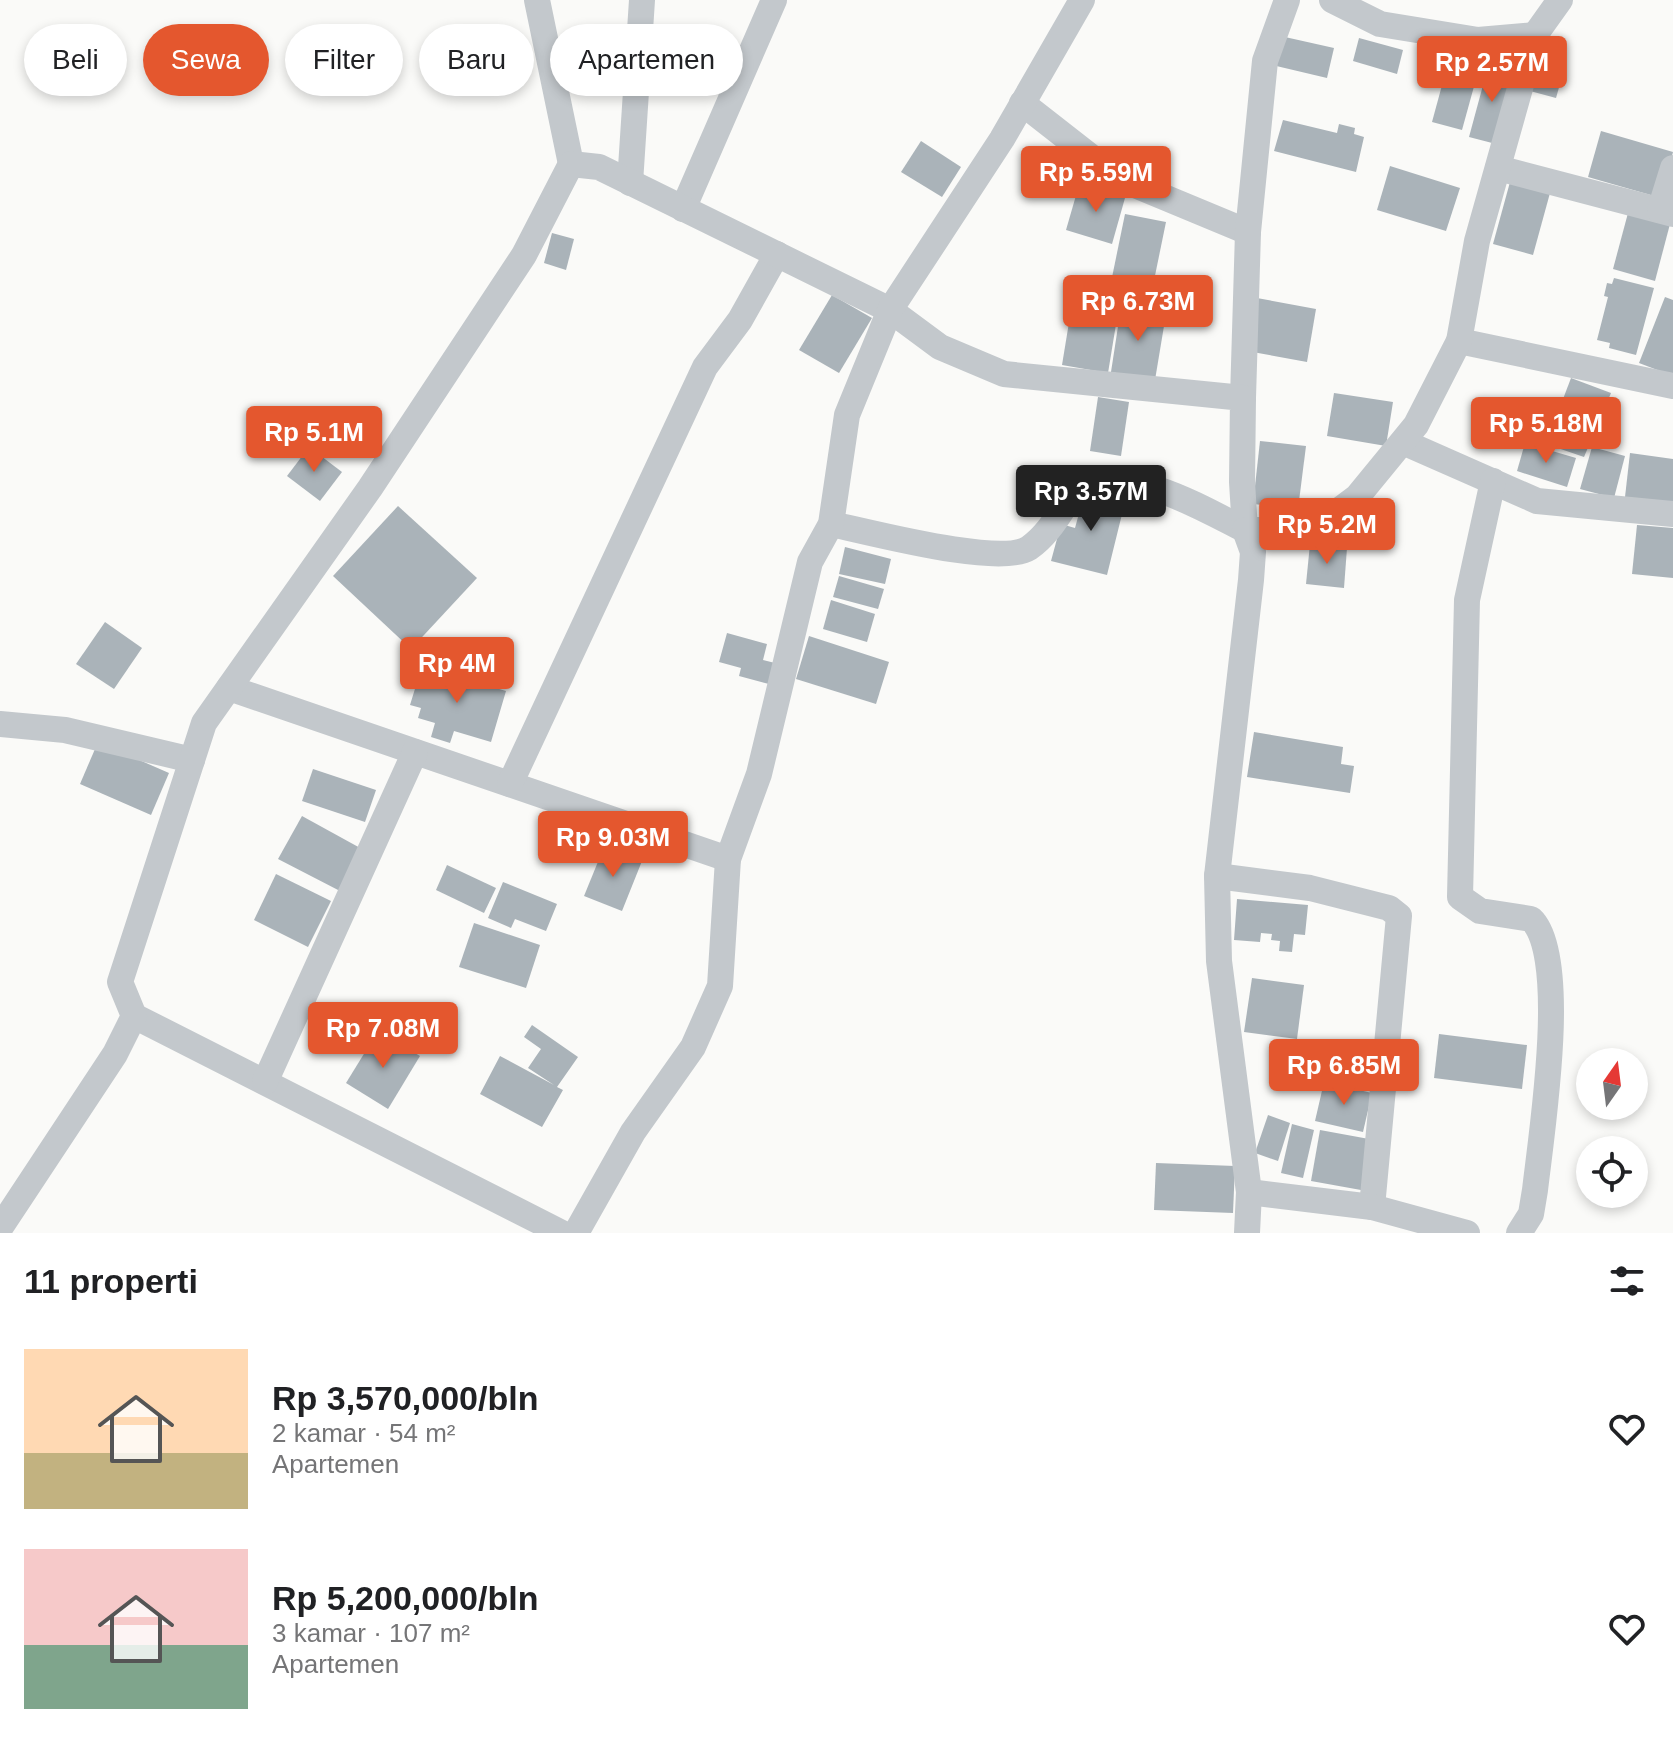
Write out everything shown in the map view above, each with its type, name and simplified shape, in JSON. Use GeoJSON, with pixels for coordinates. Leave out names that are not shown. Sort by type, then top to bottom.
{"type":"FeatureCollection","features":[{"type":"Feature","properties":{"kind":"street"},"geometry":{"type":"LineString","coordinates":[[537,0],[571,164],[524,255],[370,488],[204,723],[120,982],[134,1016],[562,1233]]}},
{"type":"Feature","properties":{"kind":"street"},"geometry":{"type":"LineString","coordinates":[[630,183],[642,0]]}},
{"type":"Feature","properties":{"kind":"street"},"geometry":{"type":"LineString","coordinates":[[683,209],[774,0]]}},
{"type":"Feature","properties":{"kind":"street"},"geometry":{"type":"LineString","coordinates":[[576,1233],[633,1132],[693,1047],[720,986],[728,859],[767,747],[810,562],[831,524],[847,415],[890,310],[1022,103],[1082,0]]}},
{"type":"Feature","properties":{"kind":"street"},"geometry":{"type":"LineString","coordinates":[[1247,1233],[1249,1192],[1219,961],[1217,876],[1253,552],[1245,530],[1242,482],[1248,232],[1265,61],[1287,0]]}},
{"type":"Feature","properties":{"kind":"street"},"geometry":{"type":"LineString","coordinates":[[1332,0],[1380,24],[1478,40],[1535,35]]}},
{"type":"Feature","properties":{"kind":"street"},"geometry":{"type":"LineString","coordinates":[[831,524],[983,554],[1011,555],[1040,540],[1079,486],[1109,483],[1171,492],[1245,530],[1280,530],[1329,518],[1357,497],[1416,425],[1459,341],[1477,241],[1535,35],[1560,0]]}},
{"type":"Feature","properties":{"kind":"street"},"geometry":{"type":"LineString","coordinates":[[1022,103],[1118,178],[1248,232]]}},
{"type":"Feature","properties":{"kind":"street"},"geometry":{"type":"LineString","coordinates":[[571,164],[599,167],[890,310],[940,347],[1004,374],[1243,398]]}},
{"type":"Feature","properties":{"kind":"street"},"geometry":{"type":"LineString","coordinates":[[1498,168],[1667,212],[1673,168]]}},
{"type":"Feature","properties":{"kind":"street"},"geometry":{"type":"LineString","coordinates":[[510,784],[705,367],[740,320],[777,254]]}},
{"type":"Feature","properties":{"kind":"street"},"geometry":{"type":"LineString","coordinates":[[1459,341],[1673,386]]}},
{"type":"Feature","properties":{"kind":"street"},"geometry":{"type":"LineString","coordinates":[[1403,442],[1537,501],[1673,514]]}},
{"type":"Feature","properties":{"kind":"street"},"geometry":{"type":"LineString","coordinates":[[1493,481],[1467,600],[1460,897],[1480,911],[1531,919],[1542,933],[1553,1008],[1535,1190],[1531,1214],[1519,1233]]}},
{"type":"Feature","properties":{"kind":"street"},"geometry":{"type":"LineString","coordinates":[[229,688],[728,859]]}},
{"type":"Feature","properties":{"kind":"street"},"geometry":{"type":"LineString","coordinates":[[0,724],[65,730],[192,760]]}},
{"type":"Feature","properties":{"kind":"street"},"geometry":{"type":"LineString","coordinates":[[265,1082],[415,752]]}},
{"type":"Feature","properties":{"kind":"street"},"geometry":{"type":"LineString","coordinates":[[1217,876],[1310,888],[1389,908],[1399,916],[1372,1207]]}},
{"type":"Feature","properties":{"kind":"street"},"geometry":{"type":"LineString","coordinates":[[0,1228],[115,1054],[134,1016]]}},
{"type":"Feature","properties":{"kind":"street"},"geometry":{"type":"LineString","coordinates":[[1249,1192],[1372,1207],[1467,1233]]}},
{"type":"Feature","properties":{"kind":"building"},"geometry":{"type":"Polygon","coordinates":[[[1276,35],[1334,48],[1327,78],[1268,64],[1276,35]]]}},
{"type":"Feature","properties":{"kind":"building"},"geometry":{"type":"Polygon","coordinates":[[[1359,38],[1403,50],[1397,74],[1353,61],[1359,38]]]}},
{"type":"Feature","properties":{"kind":"building"},"geometry":{"type":"Polygon","coordinates":[[[1451,52],[1481,61],[1462,130],[1432,122],[1451,52]]]}},
{"type":"Feature","properties":{"kind":"building"},"geometry":{"type":"Polygon","coordinates":[[[1489,63],[1516,71],[1496,144],[1469,137],[1489,63]]]}},
{"type":"Feature","properties":{"kind":"building"},"geometry":{"type":"Polygon","coordinates":[[[1538,63],[1564,70],[1556,98],[1530,91],[1538,63]]]}},
{"type":"Feature","properties":{"kind":"building"},"geometry":{"type":"Polygon","coordinates":[[[1283,120],[1337,133],[1339,124],[1355,128],[1354,134],[1364,137],[1356,172],[1274,151],[1283,120]]]}},
{"type":"Feature","properties":{"kind":"building"},"geometry":{"type":"Polygon","coordinates":[[[1601,131],[1673,152],[1661,198],[1588,177],[1601,131]]]}},
{"type":"Feature","properties":{"kind":"building"},"geometry":{"type":"Polygon","coordinates":[[[921,141],[961,167],[942,197],[901,172],[921,141]]]}},
{"type":"Feature","properties":{"kind":"building"},"geometry":{"type":"Polygon","coordinates":[[[1390,166],[1460,188],[1446,231],[1377,210],[1390,166]]]}},
{"type":"Feature","properties":{"kind":"building"},"geometry":{"type":"Polygon","coordinates":[[[1510,182],[1550,193],[1533,255],[1493,244],[1510,182]]]}},
{"type":"Feature","properties":{"kind":"building"},"geometry":{"type":"Polygon","coordinates":[[[1079,185],[1125,198],[1112,244],[1066,230],[1079,185]]]}},
{"type":"Feature","properties":{"kind":"building"},"geometry":{"type":"Polygon","coordinates":[[[1628,213],[1670,224],[1655,281],[1613,269],[1628,213]]]}},
{"type":"Feature","properties":{"kind":"building"},"geometry":{"type":"Polygon","coordinates":[[[1125,214],[1166,222],[1150,300],[1109,292],[1125,214]]]}},
{"type":"Feature","properties":{"kind":"building"},"geometry":{"type":"Polygon","coordinates":[[[552,233],[574,239],[566,270],[544,263],[552,233]]]}},
{"type":"Feature","properties":{"kind":"building"},"geometry":{"type":"Polygon","coordinates":[[[1614,278],[1654,288],[1636,355],[1609,348],[1610,343],[1597,340],[1608,297],[1604,296],[1607,283],[1612,284],[1614,278]]]}},
{"type":"Feature","properties":{"kind":"building"},"geometry":{"type":"Polygon","coordinates":[[[832,295],[872,318],[839,373],[799,350],[832,295]]]}},
{"type":"Feature","properties":{"kind":"building"},"geometry":{"type":"Polygon","coordinates":[[[1665,297],[1673,300],[1673,376],[1639,363],[1665,297]]]}},
{"type":"Feature","properties":{"kind":"building"},"geometry":{"type":"Polygon","coordinates":[[[1073,298],[1119,306],[1108,373],[1062,365],[1073,298]]]}},
{"type":"Feature","properties":{"kind":"building"},"geometry":{"type":"Polygon","coordinates":[[[1257,298],[1316,309],[1307,362],[1247,351],[1257,298]]]}},
{"type":"Feature","properties":{"kind":"building"},"geometry":{"type":"Polygon","coordinates":[[[1121,307],[1166,314],[1155,380],[1111,372],[1121,307]]]}},
{"type":"Feature","properties":{"kind":"building"},"geometry":{"type":"Polygon","coordinates":[[[1571,378],[1611,393],[1584,457],[1546,444],[1571,378]]]}},
{"type":"Feature","properties":{"kind":"building"},"geometry":{"type":"Polygon","coordinates":[[[1334,393],[1393,402],[1386,446],[1327,436],[1334,393]]]}},
{"type":"Feature","properties":{"kind":"building"},"geometry":{"type":"Polygon","coordinates":[[[1098,397],[1129,402],[1121,456],[1090,451],[1098,397]]]}},
{"type":"Feature","properties":{"kind":"building"},"geometry":{"type":"Polygon","coordinates":[[[1260,441],[1306,446],[1298,509],[1253,504],[1260,441]]]}},
{"type":"Feature","properties":{"kind":"building"},"geometry":{"type":"Polygon","coordinates":[[[1525,443],[1576,458],[1567,487],[1517,471],[1525,443]]]}},
{"type":"Feature","properties":{"kind":"building"},"geometry":{"type":"Polygon","coordinates":[[[309,447],[342,472],[320,501],[287,476],[309,447]]]}},
{"type":"Feature","properties":{"kind":"building"},"geometry":{"type":"Polygon","coordinates":[[[1592,447],[1625,456],[1614,498],[1580,489],[1592,447]]]}},
{"type":"Feature","properties":{"kind":"building"},"geometry":{"type":"Polygon","coordinates":[[[1630,453],[1673,459],[1673,503],[1625,497],[1630,453]]]}},
{"type":"Feature","properties":{"kind":"building"},"geometry":{"type":"Polygon","coordinates":[[[1086,488],[1126,498],[1107,575],[1051,561],[1061,524],[1075,528],[1086,488]]]}},
{"type":"Feature","properties":{"kind":"building"},"geometry":{"type":"Polygon","coordinates":[[[398,506],[477,578],[411,649],[333,576],[398,506]]]}},
{"type":"Feature","properties":{"kind":"building"},"geometry":{"type":"Polygon","coordinates":[[[1637,525],[1673,528],[1673,578],[1632,574],[1637,525]]]}},
{"type":"Feature","properties":{"kind":"building"},"geometry":{"type":"Polygon","coordinates":[[[1310,544],[1347,548],[1344,588],[1306,584],[1310,544]]]}},
{"type":"Feature","properties":{"kind":"building"},"geometry":{"type":"Polygon","coordinates":[[[845,547],[891,559],[885,584],[839,574],[845,547]]]}},
{"type":"Feature","properties":{"kind":"building"},"geometry":{"type":"Polygon","coordinates":[[[839,576],[884,589],[878,609],[833,597],[839,576]]]}},
{"type":"Feature","properties":{"kind":"building"},"geometry":{"type":"Polygon","coordinates":[[[831,600],[875,614],[867,642],[823,629],[831,600]]]}},
{"type":"Feature","properties":{"kind":"building"},"geometry":{"type":"Polygon","coordinates":[[[105,622],[142,648],[114,689],[76,664],[105,622]]]}},
{"type":"Feature","properties":{"kind":"building"},"geometry":{"type":"Polygon","coordinates":[[[727,633],[767,644],[763,660],[775,663],[769,684],[739,676],[741,668],[719,662],[727,633]]]}},
{"type":"Feature","properties":{"kind":"building"},"geometry":{"type":"Polygon","coordinates":[[[809,636],[889,662],[876,704],[796,679],[809,636]]]}},
{"type":"Feature","properties":{"kind":"building"},"geometry":{"type":"Polygon","coordinates":[[[422,666],[506,691],[491,742],[454,731],[450,743],[431,737],[435,723],[418,718],[421,708],[410,705],[422,666]]]}},
{"type":"Feature","properties":{"kind":"building"},"geometry":{"type":"Polygon","coordinates":[[[1254,732],[1343,747],[1341,764],[1354,766],[1350,793],[1247,777],[1254,732]]]}},
{"type":"Feature","properties":{"kind":"building"},"geometry":{"type":"Polygon","coordinates":[[[98,742],[169,773],[151,815],[80,784],[98,742]]]}},
{"type":"Feature","properties":{"kind":"building"},"geometry":{"type":"Polygon","coordinates":[[[313,769],[376,790],[365,822],[302,801],[313,769]]]}},
{"type":"Feature","properties":{"kind":"building"},"geometry":{"type":"Polygon","coordinates":[[[302,816],[362,849],[340,891],[278,859],[302,816]]]}},
{"type":"Feature","properties":{"kind":"building"},"geometry":{"type":"Polygon","coordinates":[[[604,847],[642,861],[622,911],[584,896],[604,847]]]}},
{"type":"Feature","properties":{"kind":"building"},"geometry":{"type":"Polygon","coordinates":[[[447,865],[496,888],[484,913],[436,890],[447,865]]]}},
{"type":"Feature","properties":{"kind":"building"},"geometry":{"type":"Polygon","coordinates":[[[276,874],[331,901],[308,947],[254,920],[276,874]]]}},
{"type":"Feature","properties":{"kind":"building"},"geometry":{"type":"Polygon","coordinates":[[[503,882],[557,904],[546,931],[515,919],[511,928],[488,918],[503,882]]]}},
{"type":"Feature","properties":{"kind":"building"},"geometry":{"type":"Polygon","coordinates":[[[1237,899],[1308,905],[1305,935],[1294,934],[1292,952],[1279,951],[1280,941],[1271,940],[1272,934],[1261,933],[1260,942],[1234,940],[1237,899]]]}},
{"type":"Feature","properties":{"kind":"building"},"geometry":{"type":"Polygon","coordinates":[[[474,923],[540,945],[526,988],[459,967],[474,923]]]}},
{"type":"Feature","properties":{"kind":"building"},"geometry":{"type":"Polygon","coordinates":[[[1252,978],[1304,985],[1297,1039],[1244,1032],[1252,978]]]}},
{"type":"Feature","properties":{"kind":"building"},"geometry":{"type":"Polygon","coordinates":[[[532,1025],[578,1057],[557,1087],[563,1090],[542,1127],[480,1094],[500,1056],[554,1085],[528,1068],[541,1049],[524,1037],[532,1025]]]}},
{"type":"Feature","properties":{"kind":"building"},"geometry":{"type":"Polygon","coordinates":[[[378,1031],[420,1056],[388,1109],[346,1083],[378,1031]]]}},
{"type":"Feature","properties":{"kind":"building"},"geometry":{"type":"Polygon","coordinates":[[[1439,1034],[1527,1045],[1522,1089],[1434,1078],[1439,1034]]]}},
{"type":"Feature","properties":{"kind":"building"},"geometry":{"type":"Polygon","coordinates":[[[1324,1082],[1372,1093],[1363,1132],[1315,1121],[1324,1082]]]}},
{"type":"Feature","properties":{"kind":"building"},"geometry":{"type":"Polygon","coordinates":[[[1268,1115],[1290,1123],[1278,1161],[1255,1153],[1268,1115]]]}},
{"type":"Feature","properties":{"kind":"building"},"geometry":{"type":"Polygon","coordinates":[[[1292,1124],[1314,1130],[1303,1178],[1281,1173],[1292,1124]]]}},
{"type":"Feature","properties":{"kind":"building"},"geometry":{"type":"Polygon","coordinates":[[[1320,1130],[1369,1139],[1361,1190],[1311,1181],[1320,1130]]]}},
{"type":"Feature","properties":{"kind":"building"},"geometry":{"type":"Polygon","coordinates":[[[1156,1163],[1235,1166],[1233,1213],[1154,1210],[1156,1163]]]}}]}
